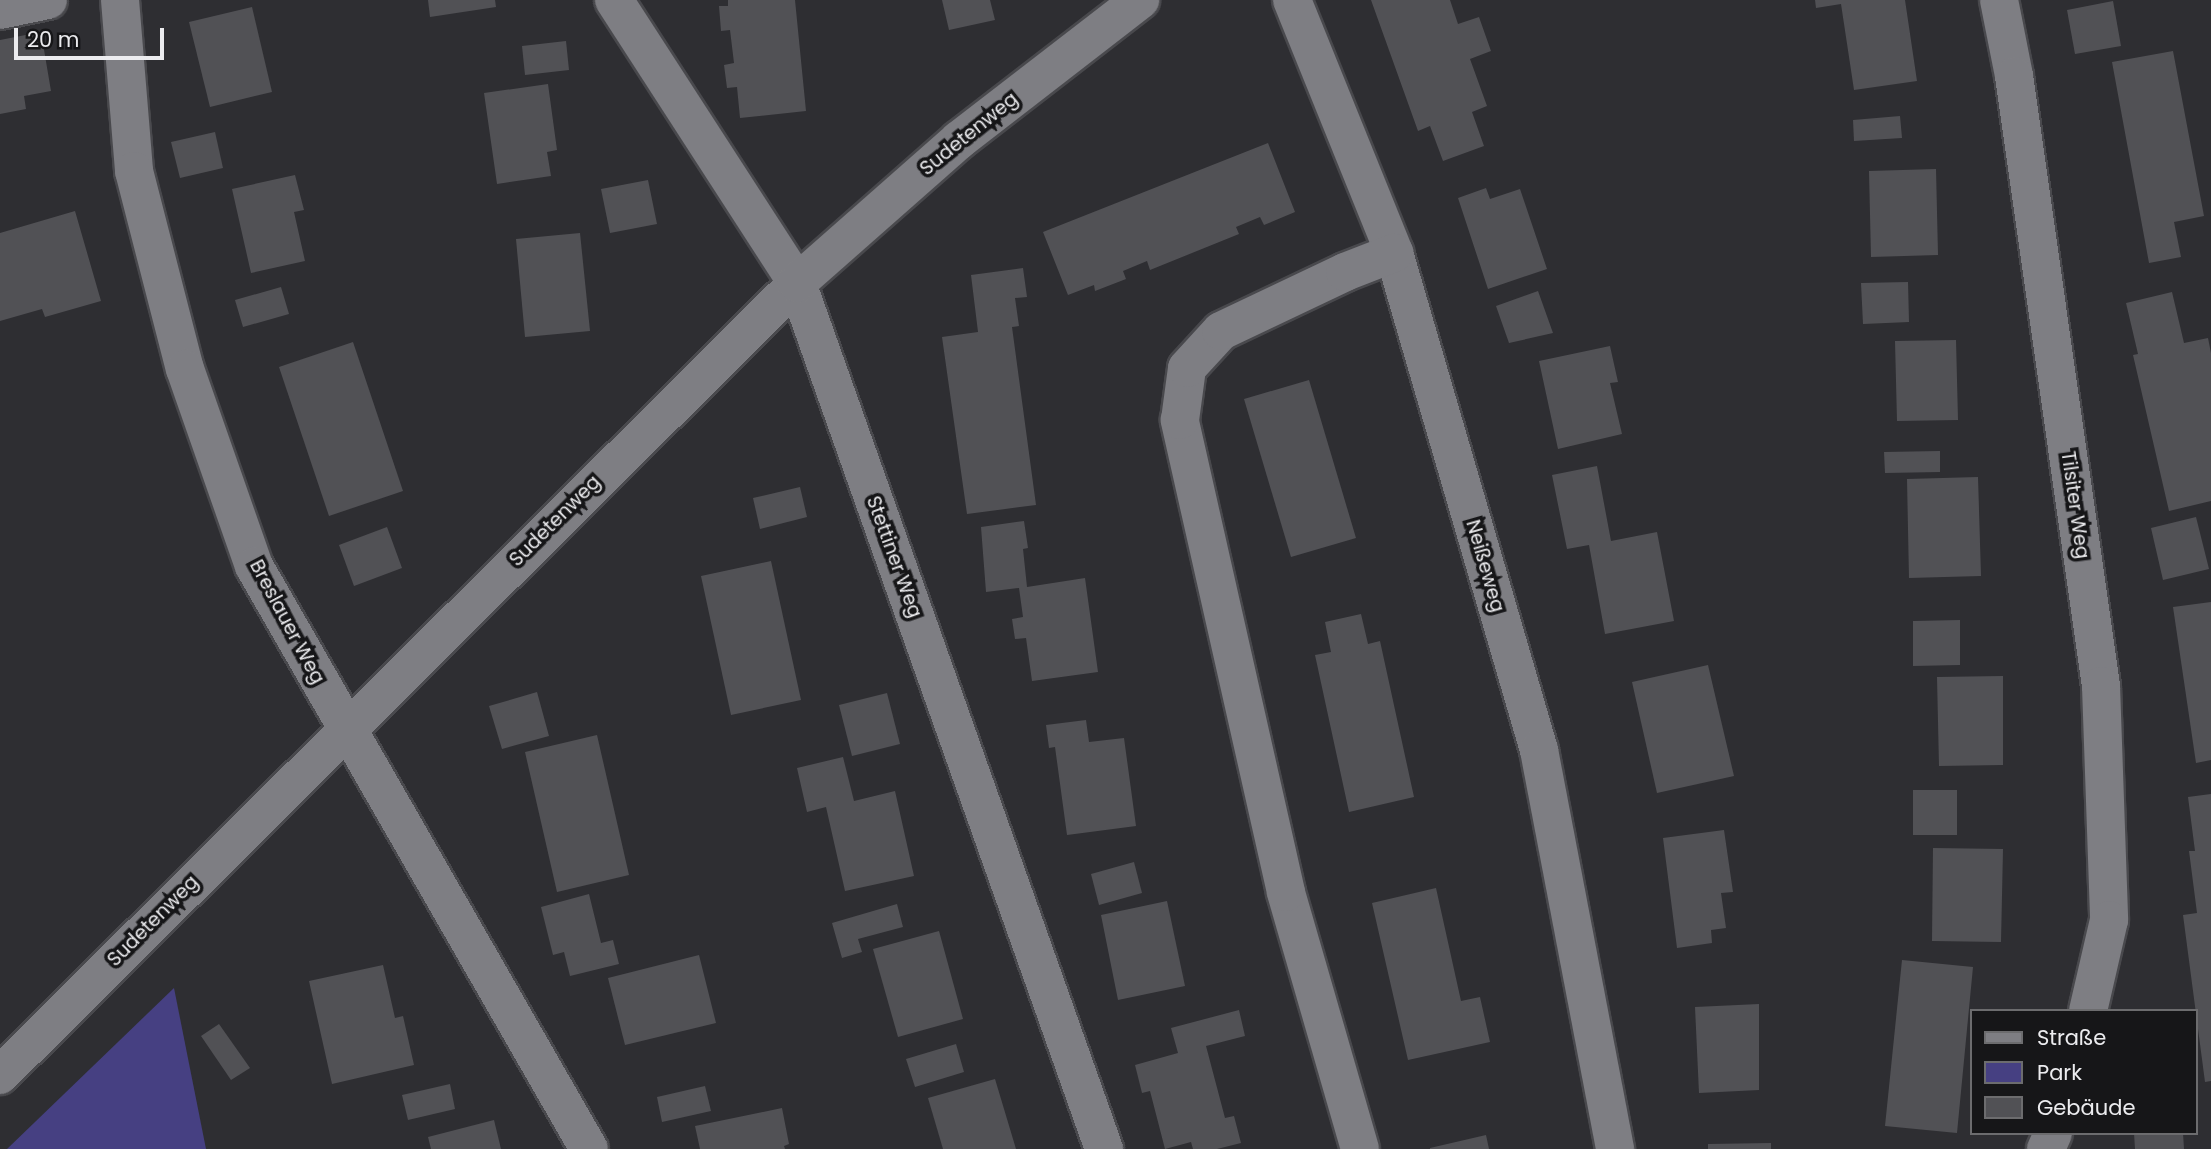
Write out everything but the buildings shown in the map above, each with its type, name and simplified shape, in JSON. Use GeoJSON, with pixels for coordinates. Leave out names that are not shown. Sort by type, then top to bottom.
{"type":"FeatureCollection","features":[{"type":"Feature","properties":{"kind":"street"},"geometry":{"type":"LineString","coordinates":[[0,10],[48,0]]}},
{"type":"Feature","properties":{"kind":"street","name":"Breslauer Weg"},"geometry":{"type":"LineString","coordinates":[[120,0],[134,172],[184,369],[254,566],[345,729],[589,1149]]}},
{"type":"Feature","properties":{"kind":"street","name":"Stettiner Weg"},"geometry":{"type":"LineString","coordinates":[[614,0],[797,283],[1104,1149]]}},
{"type":"Feature","properties":{"kind":"street","name":"Sudetenweg"},"geometry":{"type":"LineString","coordinates":[[0,1075],[345,729],[797,283],[959,140],[1140,0]]}},
{"type":"Feature","properties":{"kind":"street","name":"Neißeweg"},"geometry":{"type":"LineString","coordinates":[[1292,0],[1394,253],[1539,750],[1615,1149]]}},
{"type":"Feature","properties":{"kind":"street","name":"Tilsiter Weg"},"geometry":{"type":"LineString","coordinates":[[2000,0],[2018,103],[2101,686],[2109,920],[2088,1009]]}},
{"type":"Feature","properties":{"kind":"street"},"geometry":{"type":"LineString","coordinates":[[1360,1149],[1286,892],[1180,420],[1187,368],[1221,331],[1345,272],[1394,253]]}},
{"type":"Feature","properties":{"kind":"green space"},"geometry":{"type":"Polygon","coordinates":[[[174,988],[206,1149],[7,1149],[174,988]]]}}]}
